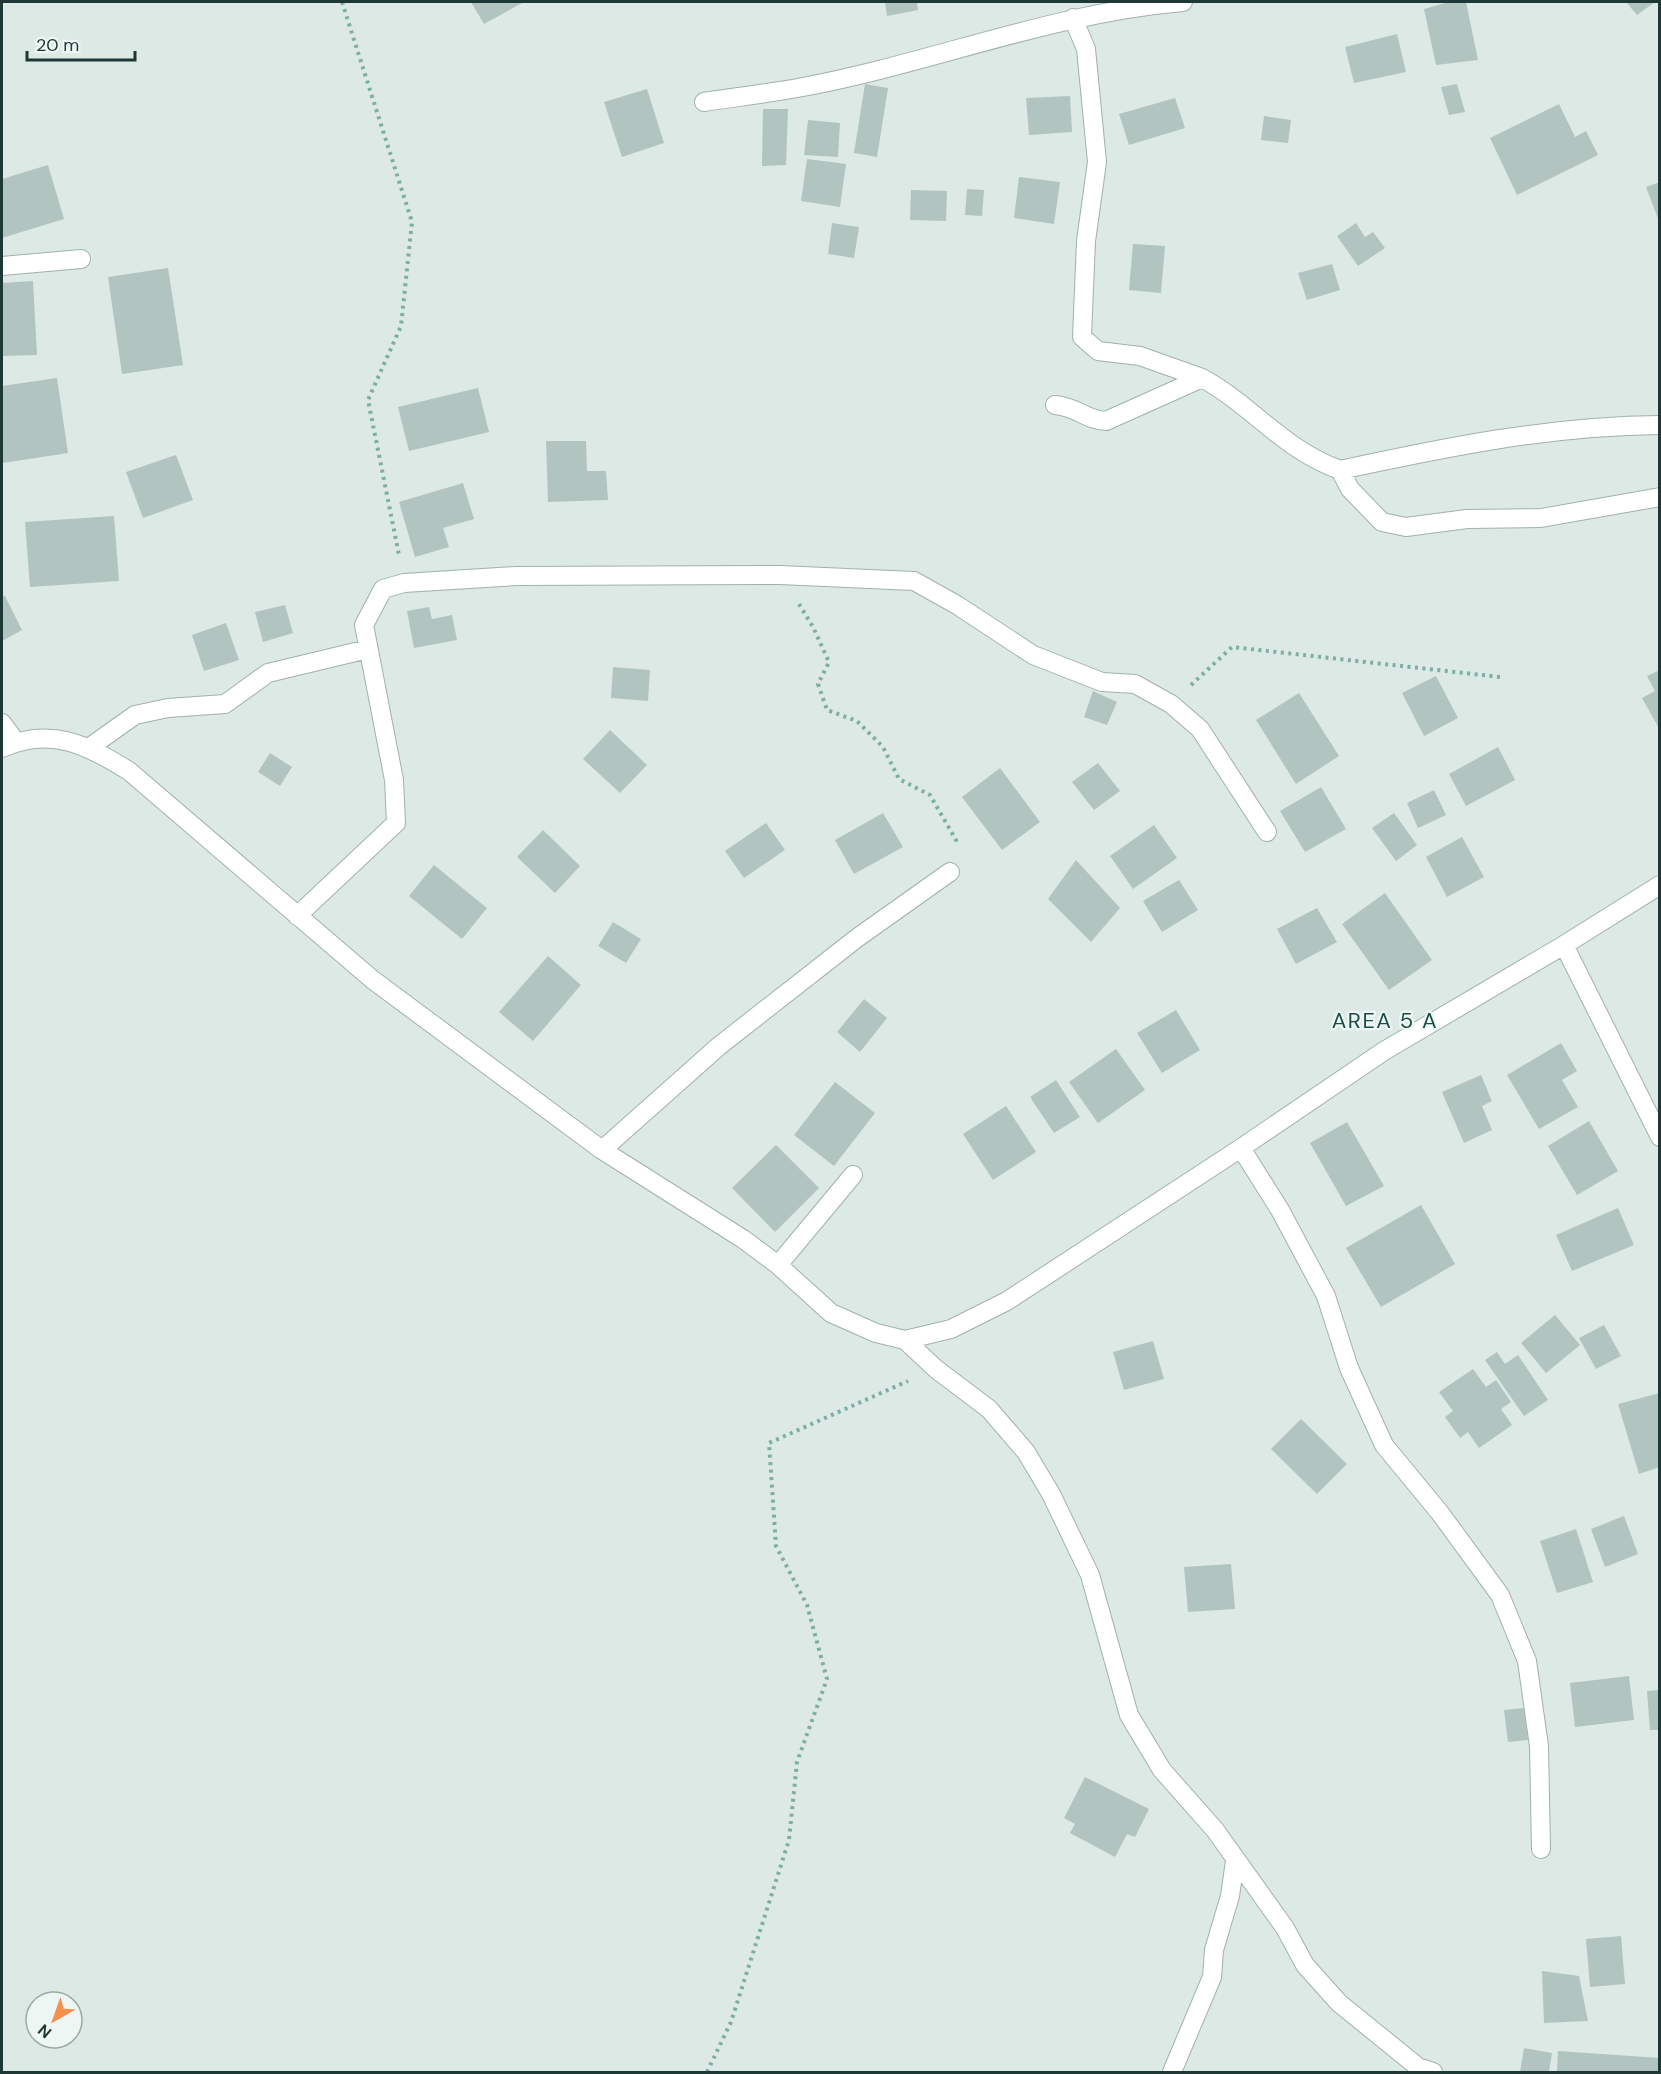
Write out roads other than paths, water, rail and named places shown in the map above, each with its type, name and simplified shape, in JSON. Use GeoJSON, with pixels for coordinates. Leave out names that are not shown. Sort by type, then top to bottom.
{"type":"FeatureCollection","features":[{"type":"Feature","properties":{"kind":"street"},"geometry":{"type":"LineString","coordinates":[[704,102],[804,87],[1072,18],[1142,5],[1183,2]]}},
{"type":"Feature","properties":{"kind":"street"},"geometry":{"type":"LineString","coordinates":[[1072,18],[1086,49],[1097,162],[1086,241],[1082,337],[1098,351],[1140,356],[1202,378],[1227,392],[1288,444],[1317,462],[1340,470],[1478,441],[1597,425],[1659,425]]}},
{"type":"Feature","properties":{"kind":"street"},"geometry":{"type":"LineString","coordinates":[[2,266],[81,259]]}},
{"type":"Feature","properties":{"kind":"street"},"geometry":{"type":"LineString","coordinates":[[1055,405],[1070,406],[1095,421],[1106,421],[1202,378]]}},
{"type":"Feature","properties":{"kind":"street"},"geometry":{"type":"LineString","coordinates":[[1340,470],[1350,489],[1382,522],[1406,528],[1467,519],[1541,518],[1659,497]]}},
{"type":"Feature","properties":{"kind":"street"},"geometry":{"type":"LineString","coordinates":[[297,916],[396,823],[394,780],[364,625],[383,589],[404,582],[516,576],[780,575],[914,581],[957,605],[1033,655],[1102,682],[1135,684],[1171,704],[1200,729],[1267,832]]}},
{"type":"Feature","properties":{"kind":"street"},"geometry":{"type":"LineString","coordinates":[[90,747],[135,715],[168,708],[225,704],[268,673],[368,649]]}},
{"type":"Feature","properties":{"kind":"street"},"geometry":{"type":"LineString","coordinates":[[2,723],[9,745],[59,739],[90,747],[129,771],[373,980],[602,1150],[742,1239],[778,1265],[831,1313],[876,1333],[905,1340],[951,1329],[1007,1301],[1241,1149],[1384,1051],[1564,945],[1659,885]]}},
{"type":"Feature","properties":{"kind":"street"},"geometry":{"type":"LineString","coordinates":[[602,1150],[719,1046],[857,938],[950,872]]}},
{"type":"Feature","properties":{"kind":"street"},"geometry":{"type":"LineString","coordinates":[[1564,945],[1659,1137]]}},
{"type":"Feature","properties":{"kind":"street"},"geometry":{"type":"LineString","coordinates":[[1241,1149],[1280,1210],[1326,1296],[1348,1368],[1384,1445],[1440,1513],[1500,1596],[1527,1661],[1539,1746],[1541,1849]]}},
{"type":"Feature","properties":{"kind":"street"},"geometry":{"type":"LineString","coordinates":[[778,1265],[854,1175]]}},
{"type":"Feature","properties":{"kind":"street"},"geometry":{"type":"LineString","coordinates":[[905,1340],[936,1369],[989,1409],[1026,1452],[1090,1575],[1129,1715],[1162,1770],[1215,1830],[1285,1928],[1305,1965],[1339,2003],[1418,2067],[1433,2073]]}},
{"type":"Feature","properties":{"kind":"street"},"geometry":{"type":"LineString","coordinates":[[1172,2073],[1212,1977],[1214,1950],[1230,1896],[1235,1861]]}},
{"type":"Feature","properties":{"kind":"district","name":"AREA 5 A"},"geometry":{"type":"Point","coordinates":[1385,1020]}}]}
